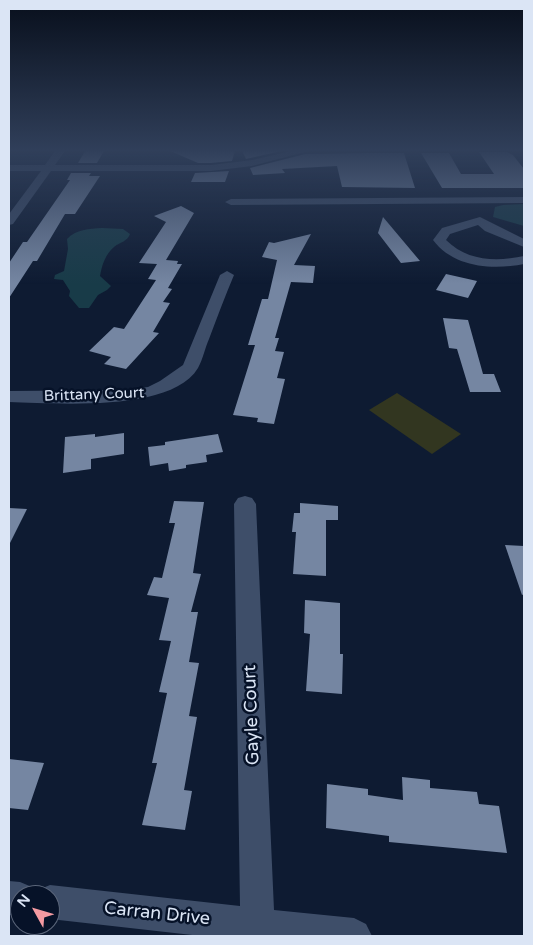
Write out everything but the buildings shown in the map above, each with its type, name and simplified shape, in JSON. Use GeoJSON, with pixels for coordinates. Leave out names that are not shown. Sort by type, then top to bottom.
{"type":"FeatureCollection","features":[{"type":"Feature","properties":{"kind":"street"},"geometry":{"type":"LineString","coordinates":[[9,222],[28,195]]}},
{"type":"Feature","properties":{"kind":"street"},"geometry":{"type":"LineString","coordinates":[[480,221],[483,200]]}},
{"type":"Feature","properties":{"kind":"street"},"geometry":{"type":"LineString","coordinates":[[231,202],[524,200]]}},
{"type":"Feature","properties":{"kind":"street"},"geometry":{"type":"LineString","coordinates":[[480,221],[489,228],[524,243]]}},
{"type":"Feature","properties":{"kind":"street"},"geometry":{"type":"LineString","coordinates":[[480,221],[446,231],[439,240],[444,247],[475,261],[495,265],[524,260]]}},
{"type":"Feature","properties":{"kind":"street","name":"Brittany Court"},"geometry":{"type":"LineString","coordinates":[[9,397],[127,396],[150,393],[167,386],[181,378],[190,367],[227,274]]}},
{"type":"Feature","properties":{"kind":"street","name":"Gayle Court"},"geometry":{"type":"LineString","coordinates":[[246,504],[245,544],[257,869],[257,925]]}},
{"type":"Feature","properties":{"kind":"street","name":"Carran Drive"},"geometry":{"type":"LineString","coordinates":[[60,903],[354,936]]}},
{"type":"Feature","properties":{"kind":"green space"},"geometry":{"type":"Polygon","coordinates":[[[397,393],[461,434],[432,454],[369,410],[397,393]]]}},
{"type":"Feature","properties":{"kind":"water"},"geometry":{"type":"Polygon","coordinates":[[[524,204],[524,226],[493,217],[495,207],[524,204]]]}},
{"type":"Feature","properties":{"kind":"water"},"geometry":{"type":"Polygon","coordinates":[[[102,228],[123,229],[130,234],[129,237],[111,250],[103,264],[100,276],[111,286],[98,295],[89,308],[79,308],[69,296],[70,291],[63,280],[54,279],[55,275],[64,271],[68,249],[67,239],[79,231],[102,228]]]}}]}
